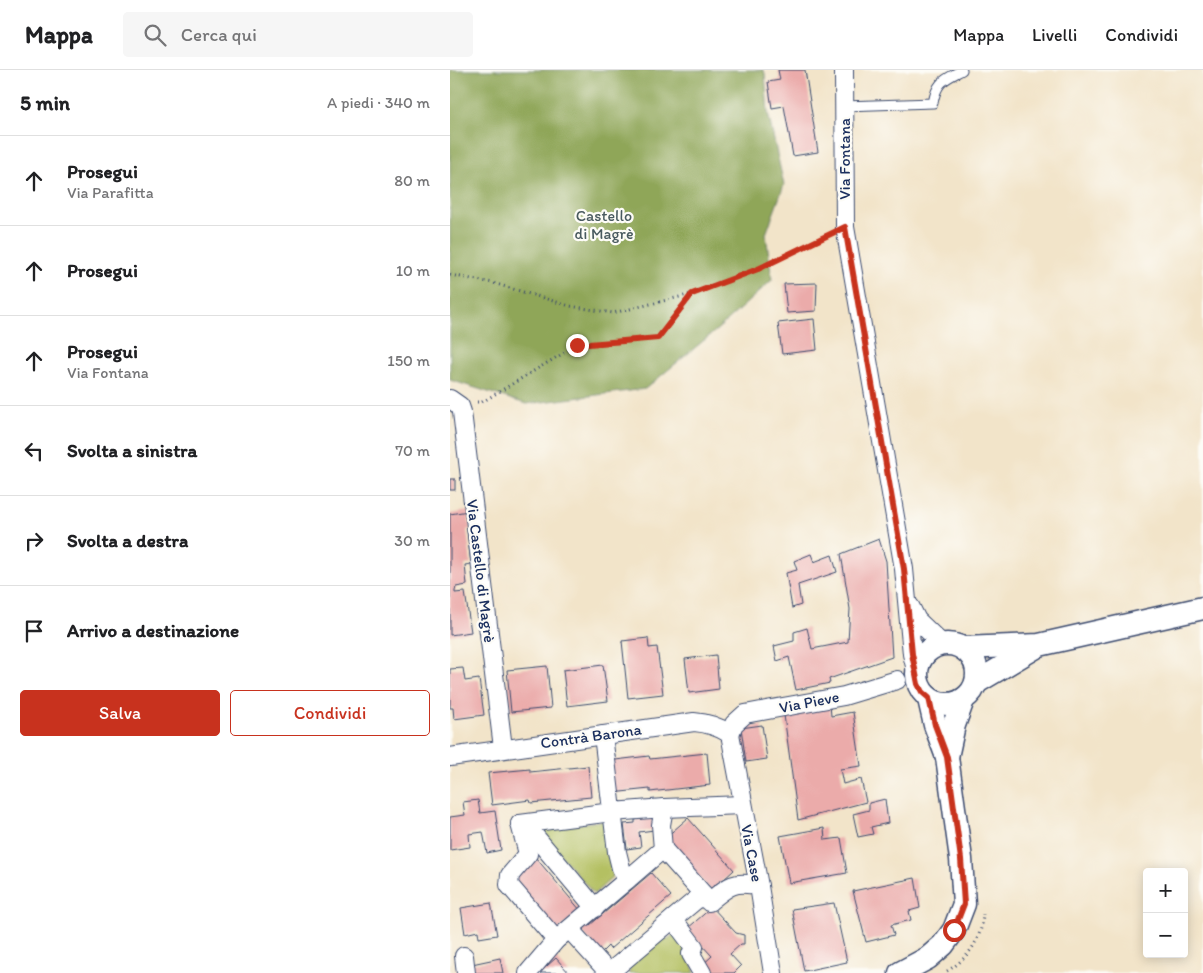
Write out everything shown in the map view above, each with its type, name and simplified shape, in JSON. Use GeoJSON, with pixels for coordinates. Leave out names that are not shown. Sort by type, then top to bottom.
{"type":"FeatureCollection","features":[{"type":"Feature","properties":{"kind":"street","name":"Via Fontana"},"geometry":{"type":"LineString","coordinates":[[844,70],[845,227],[904,569],[912,654],[907,677]]}},
{"type":"Feature","properties":{"kind":"street","name":"Via Castello di Magrè"},"geometry":{"type":"LineString","coordinates":[[450,399],[460,406],[462,412],[503,748]]}},
{"type":"Feature","properties":{"kind":"street","name":"Via Fontana"},"geometry":{"type":"LineString","coordinates":[[908,603],[918,620],[952,646]]}},
{"type":"Feature","properties":{"kind":"street"},"geometry":{"type":"LineString","coordinates":[[952,646],[970,654],[976,663],[978,672],[977,682],[974,689],[962,700],[954,704],[937,703],[922,692],[918,684],[907,677],[932,648],[952,646],[1039,645],[1203,608]]}},
{"type":"Feature","properties":{"kind":"street"},"geometry":{"type":"LineString","coordinates":[[977,682],[1039,645]]}},
{"type":"Feature","properties":{"kind":"street","name":"Via Pieve"},"geometry":{"type":"LineString","coordinates":[[730,734],[734,724],[745,714],[844,696],[907,677]]}},
{"type":"Feature","properties":{"kind":"street"},"geometry":{"type":"LineString","coordinates":[[900,973],[928,958],[943,945],[954,930],[964,904],[961,859],[947,757],[935,725],[929,698]]}},
{"type":"Feature","properties":{"kind":"street"},"geometry":{"type":"LineString","coordinates":[[947,757],[962,700]]}},
{"type":"Feature","properties":{"kind":"street","name":"Contrà Barona"},"geometry":{"type":"LineString","coordinates":[[450,757],[694,722],[706,722],[730,734]]}},
{"type":"Feature","properties":{"kind":"street","name":"Via Case"},"geometry":{"type":"LineString","coordinates":[[730,734],[759,886],[773,973]]}},
{"type":"Feature","properties":{"kind":"street"},"geometry":{"type":"LineString","coordinates":[[603,735],[617,852],[621,868],[627,880]]}},
{"type":"Feature","properties":{"kind":"street"},"geometry":{"type":"LineString","coordinates":[[520,824],[612,812],[743,805]]}},
{"type":"Feature","properties":{"kind":"street"},"geometry":{"type":"LineString","coordinates":[[664,808],[662,826],[663,849],[708,902],[736,883],[759,886]]}},
{"type":"Feature","properties":{"kind":"street"},"geometry":{"type":"LineString","coordinates":[[520,824],[534,835],[595,908]]}},
{"type":"Feature","properties":{"kind":"street"},"geometry":{"type":"LineString","coordinates":[[520,824],[528,854],[510,875],[509,885],[563,935],[609,973],[703,894]]}},
{"type":"Feature","properties":{"kind":"street"},"geometry":{"type":"LineString","coordinates":[[528,973],[563,935],[663,849]]}},
{"type":"Feature","properties":{"kind":"street"},"geometry":{"type":"LineString","coordinates":[[673,918],[694,947],[691,954],[702,973]]}},
{"type":"Feature","properties":{"kind":"lane"},"geometry":{"type":"LineString","coordinates":[[844,106],[932,103],[935,89],[944,80],[962,70]]}},
{"type":"Feature","properties":{"kind":"path"},"geometry":{"type":"LineString","coordinates":[[450,275],[493,283],[570,306],[613,313],[692,294],[758,269],[845,227]]}},
{"type":"Feature","properties":{"kind":"path"},"geometry":{"type":"LineString","coordinates":[[482,402],[577,345],[658,338],[692,294]]}},
{"type":"Feature","properties":{"kind":"green space","name":"Castello di Magrè"},"geometry":{"type":"Polygon","coordinates":[[[450,70],[763,70],[765,73],[768,113],[784,185],[766,234],[772,280],[719,328],[645,389],[526,404],[450,380],[450,70]]]}},
{"type":"Feature","properties":{"kind":"green space"},"geometry":{"type":"Polygon","coordinates":[[[605,820],[613,877],[594,894],[551,844],[536,831],[605,820]]]}},
{"type":"Feature","properties":{"kind":"green space"},"geometry":{"type":"Polygon","coordinates":[[[677,932],[680,934],[695,973],[628,973],[630,971],[624,964],[657,937],[668,939],[677,932]]]}},
{"type":"Feature","properties":{"kind":"building"},"geometry":{"type":"Polygon","coordinates":[[[778,70],[805,70],[818,152],[793,156],[784,106],[772,108],[768,82],[780,80],[778,70]]]}},
{"type":"Feature","properties":{"kind":"building"},"geometry":{"type":"Polygon","coordinates":[[[817,283],[816,311],[787,313],[784,284],[817,283]]]}},
{"type":"Feature","properties":{"kind":"building"},"geometry":{"type":"Polygon","coordinates":[[[814,319],[817,350],[782,354],[778,323],[814,319]]]}},
{"type":"Feature","properties":{"kind":"building"},"geometry":{"type":"Polygon","coordinates":[[[450,479],[455,479],[455,490],[450,490],[450,479]]]}},
{"type":"Feature","properties":{"kind":"building"},"geometry":{"type":"Polygon","coordinates":[[[468,511],[470,529],[467,530],[471,564],[465,565],[467,585],[456,587],[455,593],[465,592],[471,632],[450,635],[450,514],[468,511]]]}},
{"type":"Feature","properties":{"kind":"building"},"geometry":{"type":"Polygon","coordinates":[[[879,539],[886,561],[892,657],[829,679],[830,683],[796,690],[789,657],[777,661],[774,646],[794,641],[794,632],[807,628],[812,649],[848,642],[850,609],[841,554],[879,539]]]}},
{"type":"Feature","properties":{"kind":"building"},"geometry":{"type":"Polygon","coordinates":[[[811,554],[814,562],[832,555],[837,572],[798,585],[801,605],[792,608],[786,573],[797,570],[794,561],[811,554]]]}},
{"type":"Feature","properties":{"kind":"building"},"geometry":{"type":"Polygon","coordinates":[[[648,638],[649,648],[657,647],[663,694],[628,698],[622,641],[648,638]]]}},
{"type":"Feature","properties":{"kind":"building"},"geometry":{"type":"Polygon","coordinates":[[[716,655],[719,689],[689,693],[685,659],[716,655]]]}},
{"type":"Feature","properties":{"kind":"building"},"geometry":{"type":"Polygon","coordinates":[[[603,665],[608,701],[567,706],[563,670],[603,665]]]}},
{"type":"Feature","properties":{"kind":"building"},"geometry":{"type":"Polygon","coordinates":[[[547,666],[551,708],[511,712],[507,670],[547,666]]]}},
{"type":"Feature","properties":{"kind":"building"},"geometry":{"type":"Polygon","coordinates":[[[463,668],[465,681],[479,679],[484,715],[454,719],[453,708],[450,708],[450,669],[463,668]]]}},
{"type":"Feature","properties":{"kind":"building"},"geometry":{"type":"Polygon","coordinates":[[[830,705],[831,716],[853,712],[861,766],[840,769],[843,784],[861,779],[866,802],[798,820],[784,715],[830,705]]]}},
{"type":"Feature","properties":{"kind":"building"},"geometry":{"type":"Polygon","coordinates":[[[762,725],[767,759],[746,762],[741,728],[762,725]]]}},
{"type":"Feature","properties":{"kind":"building"},"geometry":{"type":"Polygon","coordinates":[[[707,753],[710,785],[650,792],[650,789],[611,793],[607,761],[649,756],[650,759],[707,753]]]}},
{"type":"Feature","properties":{"kind":"building"},"geometry":{"type":"Polygon","coordinates":[[[588,766],[591,797],[531,803],[530,800],[492,805],[488,773],[530,769],[530,772],[588,766]]]}},
{"type":"Feature","properties":{"kind":"building"},"geometry":{"type":"Polygon","coordinates":[[[885,799],[888,823],[871,827],[873,834],[858,837],[853,814],[869,810],[869,803],[885,799]]]}},
{"type":"Feature","properties":{"kind":"building"},"geometry":{"type":"Polygon","coordinates":[[[478,800],[480,813],[495,811],[501,850],[487,853],[483,832],[469,834],[470,847],[450,850],[450,817],[465,815],[463,802],[478,800]]]}},
{"type":"Feature","properties":{"kind":"building"},"geometry":{"type":"Polygon","coordinates":[[[652,817],[654,830],[639,832],[641,847],[627,849],[624,824],[635,823],[635,820],[652,817]]]}},
{"type":"Feature","properties":{"kind":"building"},"geometry":{"type":"Polygon","coordinates":[[[688,818],[734,870],[711,891],[665,838],[688,818]]]}},
{"type":"Feature","properties":{"kind":"building"},"geometry":{"type":"Polygon","coordinates":[[[824,828],[825,840],[841,838],[847,873],[789,883],[780,836],[824,828]]]}},
{"type":"Feature","properties":{"kind":"building"},"geometry":{"type":"Polygon","coordinates":[[[536,858],[581,911],[557,931],[512,878],[536,858]]]}},
{"type":"Feature","properties":{"kind":"building"},"geometry":{"type":"Polygon","coordinates":[[[651,873],[671,896],[610,949],[608,946],[601,953],[578,927],[586,921],[590,925],[651,873]]]}},
{"type":"Feature","properties":{"kind":"building"},"geometry":{"type":"Polygon","coordinates":[[[915,878],[920,908],[909,911],[911,920],[891,925],[894,935],[866,942],[853,891],[915,878]]]}},
{"type":"Feature","properties":{"kind":"building"},"geometry":{"type":"Polygon","coordinates":[[[491,903],[497,935],[479,938],[478,931],[465,934],[461,908],[491,903]]]}},
{"type":"Feature","properties":{"kind":"building"},"geometry":{"type":"Polygon","coordinates":[[[834,903],[847,962],[804,971],[792,909],[834,903]]]}},
{"type":"Feature","properties":{"kind":"building"},"geometry":{"type":"Polygon","coordinates":[[[712,907],[736,933],[744,935],[744,944],[741,944],[730,954],[741,966],[734,973],[707,973],[701,966],[712,956],[687,929],[712,907]]]}},
{"type":"Feature","properties":{"kind":"building"},"geometry":{"type":"Polygon","coordinates":[[[500,958],[503,973],[474,973],[472,964],[500,958]]]}},
{"type":"Feature","properties":{"kind":"building"},"geometry":{"type":"Polygon","coordinates":[[[556,958],[569,973],[539,973],[556,958]]]}},
{"type":"Feature","properties":{"kind":"route"},"geometry":{"type":"LineString","coordinates":[[577,345],[658,338],[692,294],[758,269],[845,227],[904,569],[912,654],[918,684],[922,692],[929,698],[935,725],[947,757],[961,859],[964,904],[954,930]]}}]}
